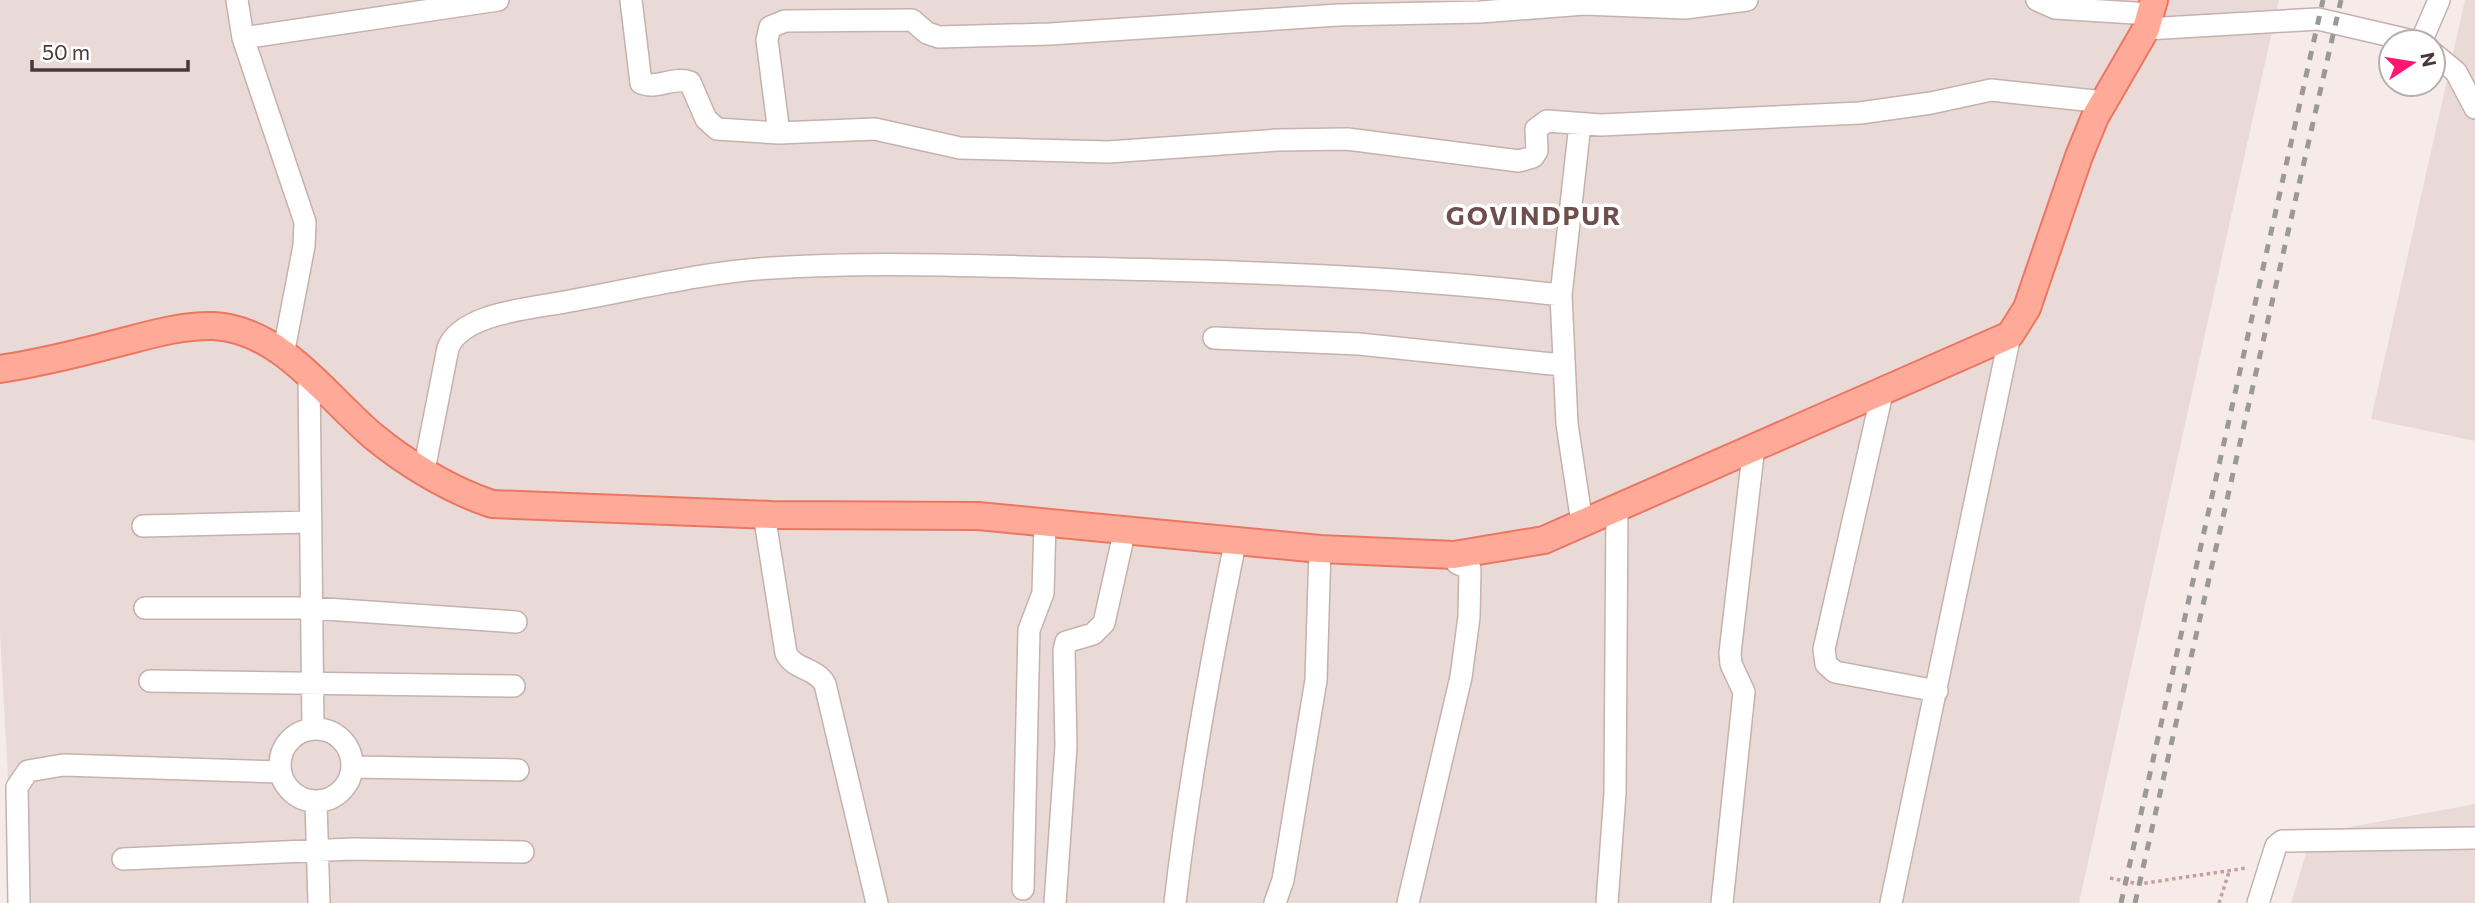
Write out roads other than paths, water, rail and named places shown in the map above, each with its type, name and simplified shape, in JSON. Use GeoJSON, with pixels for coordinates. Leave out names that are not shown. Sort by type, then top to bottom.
{"type":"FeatureCollection","features":[{"type":"Feature","properties":{"kind":"main road"},"geometry":{"type":"LineString","coordinates":[[0,369],[46,362],[171,330],[213,326],[240,331],[283,355],[309,374],[375,438],[465,494],[492,503],[764,514],[978,516],[1320,549],[1454,555],[1544,540],[2010,335],[2027,308],[2079,156],[2150,14]]}},
{"type":"Feature","properties":{"kind":"street"},"geometry":{"type":"LineString","coordinates":[[237,0],[243,38],[305,222],[304,246],[283,355]]}},
{"type":"Feature","properties":{"kind":"street"},"geometry":{"type":"LineString","coordinates":[[243,38],[498,0]]}},
{"type":"Feature","properties":{"kind":"street"},"geometry":{"type":"LineString","coordinates":[[631,0],[643,85],[685,80],[690,82],[706,118],[717,129],[779,133],[875,129],[960,148],[1108,152],[1278,140],[1347,139],[1519,161],[1528,160],[1537,151],[1536,130],[1542,122],[1580,124],[1860,113],[1931,103],[1991,90],[2104,102]]}},
{"type":"Feature","properties":{"kind":"street"},"geometry":{"type":"LineString","coordinates":[[779,133],[767,40],[769,27],[785,21],[912,20],[927,33],[939,37],[1050,34],[1338,15],[1480,12],[1584,4],[1685,8],[1747,0]]}},
{"type":"Feature","properties":{"kind":"street"},"geometry":{"type":"LineString","coordinates":[[2037,0],[2055,8],[2318,19],[2377,32]]}},
{"type":"Feature","properties":{"kind":"street"},"geometry":{"type":"LineString","coordinates":[[2426,28],[2439,0]]}},
{"type":"Feature","properties":{"kind":"street"},"geometry":{"type":"LineString","coordinates":[[2447,65],[2456,72],[2475,108]]}},
{"type":"Feature","properties":{"kind":"street"},"geometry":{"type":"LineString","coordinates":[[1580,124],[1561,295],[1562,365],[1567,424],[1583,523]]}},
{"type":"Feature","properties":{"kind":"street"},"geometry":{"type":"LineString","coordinates":[[424,470],[448,348],[453,335],[462,328],[516,311],[733,272],[846,266],[1264,271],[1457,283],[1561,295]]}},
{"type":"Feature","properties":{"kind":"street"},"geometry":{"type":"LineString","coordinates":[[1891,903],[2010,335]]}},
{"type":"Feature","properties":{"kind":"street"},"geometry":{"type":"LineString","coordinates":[[1214,338],[1359,344],[1562,365]]}},
{"type":"Feature","properties":{"kind":"street"},"geometry":{"type":"LineString","coordinates":[[309,374],[313,728]]}},
{"type":"Feature","properties":{"kind":"street"},"geometry":{"type":"LineString","coordinates":[[1883,389],[1824,649],[1826,664],[1835,672],[1937,691]]}},
{"type":"Feature","properties":{"kind":"street"},"geometry":{"type":"LineString","coordinates":[[1722,903],[1744,692],[1731,664],[1731,644],[1754,446]]}},
{"type":"Feature","properties":{"kind":"street"},"geometry":{"type":"LineString","coordinates":[[1607,903],[1615,793],[1617,507]]}},
{"type":"Feature","properties":{"kind":"street"},"geometry":{"type":"LineString","coordinates":[[764,514],[786,653],[794,664],[816,672],[825,684],[877,903]]}},
{"type":"Feature","properties":{"kind":"street"},"geometry":{"type":"LineString","coordinates":[[143,526],[311,522]]}},
{"type":"Feature","properties":{"kind":"street"},"geometry":{"type":"LineString","coordinates":[[1023,889],[1029,630],[1043,593],[1045,522]]}},
{"type":"Feature","properties":{"kind":"street"},"geometry":{"type":"LineString","coordinates":[[1055,903],[1066,746],[1063,650],[1066,642],[1093,634],[1104,623],[1125,530]]}},
{"type":"Feature","properties":{"kind":"street"},"geometry":{"type":"LineString","coordinates":[[1175,903],[1185,814],[1207,678],[1236,540]]}},
{"type":"Feature","properties":{"kind":"street"},"geometry":{"type":"LineString","coordinates":[[1275,903],[1283,880],[1316,680],[1320,549]]}},
{"type":"Feature","properties":{"kind":"street"},"geometry":{"type":"LineString","coordinates":[[1408,903],[1461,677],[1468,629],[1471,572],[1469,566],[1457,563],[1454,555]]}},
{"type":"Feature","properties":{"kind":"street"},"geometry":{"type":"LineString","coordinates":[[145,608],[311,608],[516,622]]}},
{"type":"Feature","properties":{"kind":"street"},"geometry":{"type":"LineString","coordinates":[[150,681],[514,685]]}},
{"type":"Feature","properties":{"kind":"street"},"geometry":{"type":"LineString","coordinates":[[313,728],[334,734],[344,741],[350,751],[353,768],[342,790],[328,799],[316,802],[296,796],[287,788],[281,772],[283,751],[290,741],[313,728]]}},
{"type":"Feature","properties":{"kind":"street"},"geometry":{"type":"LineString","coordinates":[[19,903],[17,787],[28,771],[63,765],[281,772]]}},
{"type":"Feature","properties":{"kind":"street"},"geometry":{"type":"LineString","coordinates":[[353,768],[518,770]]}},
{"type":"Feature","properties":{"kind":"street"},"geometry":{"type":"LineString","coordinates":[[316,802],[319,903]]}},
{"type":"Feature","properties":{"kind":"street"},"geometry":{"type":"LineString","coordinates":[[2258,903],[2276,846],[2291,839],[2475,838]]}},
{"type":"Feature","properties":{"kind":"street"},"geometry":{"type":"LineString","coordinates":[[123,859],[318,850],[523,852]]}},
{"type":"Feature","properties":{"kind":"railway"},"geometry":{"type":"LineString","coordinates":[[2121,903],[2323,0]]}},
{"type":"Feature","properties":{"kind":"railway"},"geometry":{"type":"LineString","coordinates":[[2135,903],[2341,0]]}},
{"type":"Feature","properties":{"kind":"district","name":"GOVINDPUR"},"geometry":{"type":"Point","coordinates":[1534,216]}}]}
